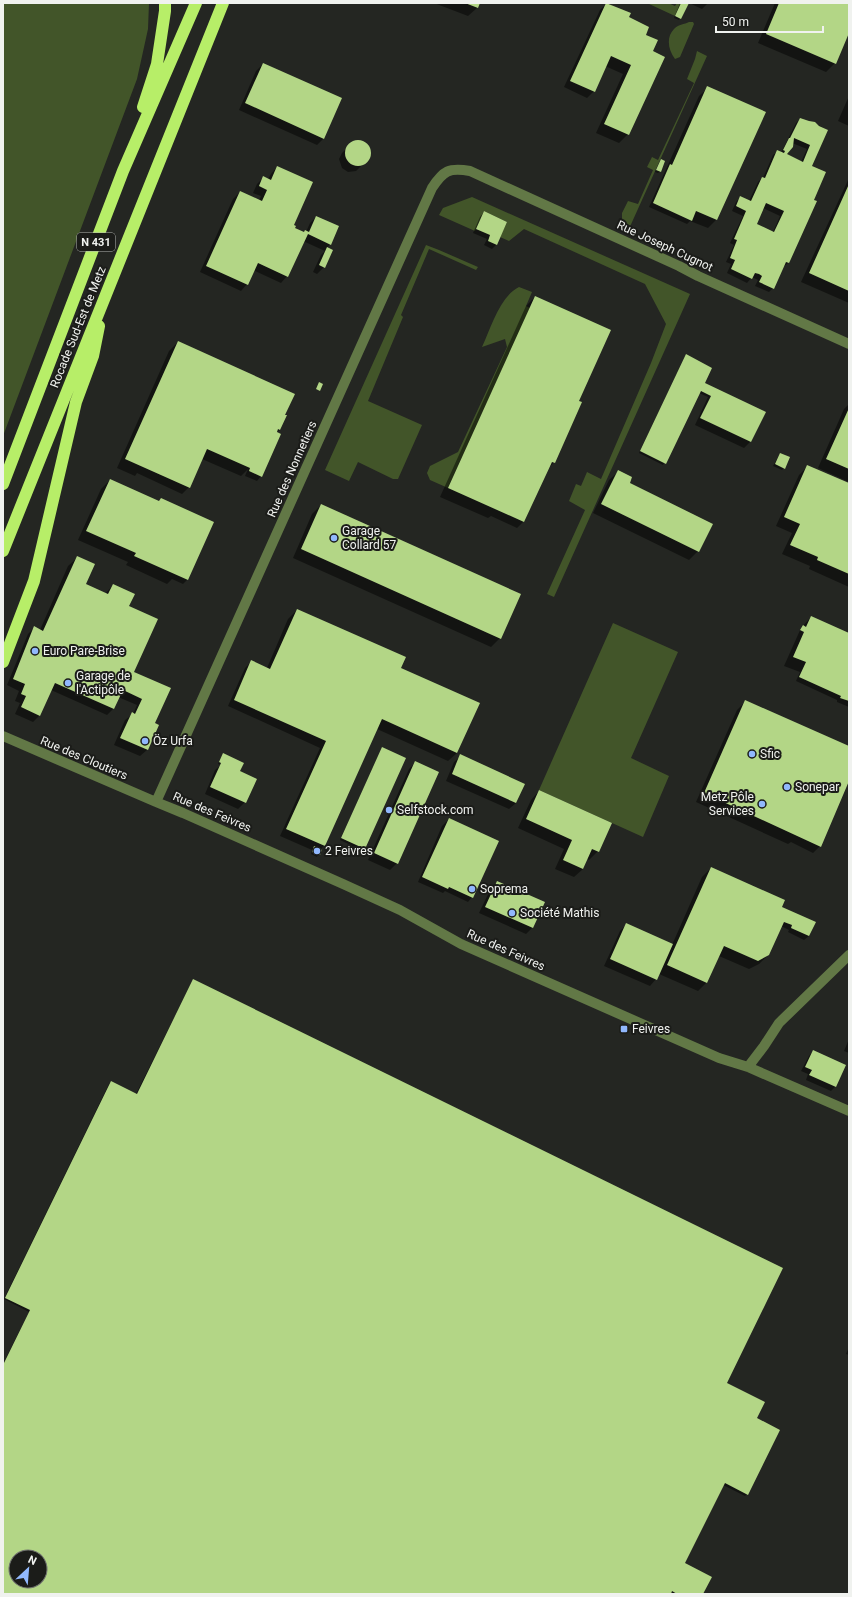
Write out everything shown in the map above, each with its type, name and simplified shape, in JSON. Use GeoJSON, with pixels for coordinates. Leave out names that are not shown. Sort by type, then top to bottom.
{"type":"FeatureCollection","features":[{"type":"Feature","properties":{"kind":"highway"},"geometry":{"type":"LineString","coordinates":[[123,171],[157,64],[165,3]]}},
{"type":"Feature","properties":{"kind":"highway","name":"Rocade Sud-Est de Metz"},"geometry":{"type":"LineString","coordinates":[[3,484],[123,171],[196,3]]}},
{"type":"Feature","properties":{"kind":"highway","name":"Rocade Sud-Est de Metz"},"geometry":{"type":"LineString","coordinates":[[3,551],[223,3]]}},
{"type":"Feature","properties":{"kind":"highway"},"geometry":{"type":"LineString","coordinates":[[3,662],[34,581],[76,402],[93,356],[107,292]]}},
{"type":"Feature","properties":{"kind":"street","name":"Rue des Nonnetiers"},"geometry":{"type":"LineString","coordinates":[[156,802],[432,188],[440,176],[448,170],[458,169],[470,172]]}},
{"type":"Feature","properties":{"kind":"street","name":"Rue Joseph Cugnot"},"geometry":{"type":"LineString","coordinates":[[470,172],[849,344]]}},
{"type":"Feature","properties":{"kind":"street","name":"Rue des Cloutiers"},"geometry":{"type":"LineString","coordinates":[[3,736],[156,802]]}},
{"type":"Feature","properties":{"kind":"street","name":"Rue des Feivres"},"geometry":{"type":"LineString","coordinates":[[156,802],[400,910],[437,932],[482,953],[714,1056],[748,1067],[849,1111]]}},
{"type":"Feature","properties":{"kind":"street"},"geometry":{"type":"LineString","coordinates":[[748,1067],[779,1023],[849,955]]}},
{"type":"Feature","properties":{"kind":"green space"},"geometry":{"type":"Polygon","coordinates":[[[3,3],[149,3],[148,29],[137,79],[3,436],[3,3]]]}},
{"type":"Feature","properties":{"kind":"green space"},"geometry":{"type":"Polygon","coordinates":[[[647,3],[668,3],[675,6],[677,3],[681,3],[675,16],[647,3]]]}},
{"type":"Feature","properties":{"kind":"green space"},"geometry":{"type":"Polygon","coordinates":[[[689,22],[693,22],[694,24],[680,57],[675,59],[669,48],[671,32],[675,28],[689,22]]]}},
{"type":"Feature","properties":{"kind":"green space"},"geometry":{"type":"Polygon","coordinates":[[[697,51],[707,56],[628,231],[622,226],[622,213],[628,201],[638,204],[653,170],[647,167],[652,157],[658,160],[694,83],[687,79],[697,51]]]}},
{"type":"Feature","properties":{"kind":"green space"},"geometry":{"type":"Polygon","coordinates":[[[472,197],[690,294],[554,597],[547,594],[585,510],[569,501],[576,484],[581,486],[587,472],[601,479],[651,363],[666,324],[645,284],[524,229],[509,241],[500,237],[507,222],[484,211],[475,231],[439,215],[443,208],[472,197]]]}},
{"type":"Feature","properties":{"kind":"green space"},"geometry":{"type":"Polygon","coordinates":[[[426,245],[478,267],[476,270],[429,249],[401,315],[403,317],[368,401],[422,425],[398,479],[393,479],[358,462],[349,481],[325,470],[426,245]]]}},
{"type":"Feature","properties":{"kind":"green space"},"geometry":{"type":"Polygon","coordinates":[[[519,287],[532,292],[526,306],[530,308],[448,488],[430,480],[427,473],[430,466],[458,452],[507,347],[505,339],[482,347],[501,305],[512,291],[519,287]]]}},
{"type":"Feature","properties":{"kind":"green space"},"geometry":{"type":"Polygon","coordinates":[[[613,623],[678,652],[631,758],[669,776],[643,837],[539,790],[613,623]]]}},
{"type":"Feature","properties":{"kind":"building"},"geometry":{"type":"Polygon","coordinates":[[[465,3],[480,3],[478,8],[465,3]]]}},
{"type":"Feature","properties":{"kind":"building"},"geometry":{"type":"Polygon","coordinates":[[[606,3],[631,13],[629,17],[649,27],[646,35],[658,40],[653,51],[665,57],[629,135],[604,124],[631,65],[611,56],[595,92],[570,81],[606,3]]]}},
{"type":"Feature","properties":{"kind":"building"},"geometry":{"type":"Polygon","coordinates":[[[681,3],[689,3],[681,19],[675,16],[681,3]]]}},
{"type":"Feature","properties":{"kind":"building"},"geometry":{"type":"Polygon","coordinates":[[[779,3],[849,3],[849,33],[836,64],[766,34],[779,3]]]}},
{"type":"Feature","properties":{"kind":"building"},"geometry":{"type":"Polygon","coordinates":[[[263,63],[342,98],[324,139],[245,103],[263,63]]]}},
{"type":"Feature","properties":{"kind":"building"},"geometry":{"type":"Polygon","coordinates":[[[707,86],[766,112],[717,220],[696,211],[692,221],[653,203],[670,164],[672,165],[707,86]]]}},
{"type":"Feature","properties":{"kind":"building"},"geometry":{"type":"Polygon","coordinates":[[[800,118],[815,122],[819,126],[828,130],[812,166],[826,172],[814,200],[817,201],[790,261],[789,263],[786,262],[774,289],[759,282],[762,276],[759,274],[755,273],[752,279],[731,269],[735,260],[730,258],[737,240],[734,239],[746,211],[736,206],[740,196],[751,201],[762,177],[765,178],[777,150],[784,153],[785,151],[783,150],[800,118]],[[794,138],[793,147],[787,154],[803,162],[810,145],[794,138]],[[766,203],[757,224],[774,232],[784,211],[766,203]]]}},
{"type":"Feature","properties":{"kind":"building"},"geometry":{"type":"Polygon","coordinates":[[[358,140],[367,144],[371,153],[367,162],[358,166],[349,162],[345,153],[349,144],[358,140]]]}},
{"type":"Feature","properties":{"kind":"building"},"geometry":{"type":"Polygon","coordinates":[[[661,159],[665,161],[661,172],[656,170],[661,159]]]}},
{"type":"Feature","properties":{"kind":"building"},"geometry":{"type":"Polygon","coordinates":[[[277,166],[313,182],[294,225],[296,226],[295,228],[304,232],[305,230],[309,232],[316,216],[339,226],[331,245],[308,234],[288,277],[258,263],[248,285],[206,266],[240,191],[262,201],[267,190],[259,186],[263,176],[271,180],[277,166]]]}},
{"type":"Feature","properties":{"kind":"building"},"geometry":{"type":"Polygon","coordinates":[[[849,184],[849,291],[809,273],[849,184]]]}},
{"type":"Feature","properties":{"kind":"building"},"geometry":{"type":"Polygon","coordinates":[[[484,211],[507,222],[497,245],[488,241],[490,235],[476,229],[484,211]]]}},
{"type":"Feature","properties":{"kind":"building"},"geometry":{"type":"Polygon","coordinates":[[[327,247],[333,250],[325,268],[319,265],[327,247]]]}},
{"type":"Feature","properties":{"kind":"building"},"geometry":{"type":"Polygon","coordinates":[[[535,296],[611,330],[579,401],[582,402],[555,463],[552,462],[524,522],[448,488],[535,296]]]}},
{"type":"Feature","properties":{"kind":"building"},"geometry":{"type":"Polygon","coordinates":[[[178,341],[295,394],[280,430],[278,429],[277,432],[281,434],[262,477],[249,471],[250,468],[207,449],[190,488],[125,459],[178,341]]]}},
{"type":"Feature","properties":{"kind":"building"},"geometry":{"type":"Polygon","coordinates":[[[686,354],[712,368],[705,383],[766,412],[751,442],[700,418],[711,396],[701,391],[666,464],[640,451],[686,354]]]}},
{"type":"Feature","properties":{"kind":"building"},"geometry":{"type":"Polygon","coordinates":[[[319,382],[323,384],[320,391],[316,389],[319,382]]]}},
{"type":"Feature","properties":{"kind":"building"},"geometry":{"type":"Polygon","coordinates":[[[849,408],[849,469],[826,459],[849,408]]]}},
{"type":"Feature","properties":{"kind":"building"},"geometry":{"type":"Polygon","coordinates":[[[780,453],[790,457],[785,469],[775,464],[780,453]]]}},
{"type":"Feature","properties":{"kind":"building"},"geometry":{"type":"Polygon","coordinates":[[[807,465],[849,483],[849,574],[817,560],[818,557],[790,545],[800,524],[784,517],[807,465]]]}},
{"type":"Feature","properties":{"kind":"building"},"geometry":{"type":"Polygon","coordinates":[[[618,470],[632,477],[630,483],[713,524],[699,552],[601,504],[618,470]]]}},
{"type":"Feature","properties":{"kind":"building"},"geometry":{"type":"Polygon","coordinates":[[[110,479],[159,501],[161,498],[214,522],[188,580],[134,556],[136,553],[86,531],[110,479]]]}},
{"type":"Feature","properties":{"kind":"building"},"geometry":{"type":"Polygon","coordinates":[[[321,504],[521,594],[501,639],[301,549],[321,504]]]}},
{"type":"Feature","properties":{"kind":"building"},"geometry":{"type":"Polygon","coordinates":[[[77,556],[95,564],[86,584],[108,594],[113,584],[135,594],[129,606],[158,619],[134,672],[171,688],[155,723],[159,725],[148,750],[120,738],[132,712],[135,714],[142,699],[123,690],[114,709],[55,683],[40,716],[21,707],[26,696],[21,694],[25,684],[13,679],[34,626],[43,631],[77,556]]]}},
{"type":"Feature","properties":{"kind":"building"},"geometry":{"type":"Polygon","coordinates":[[[297,609],[406,657],[401,668],[480,703],[457,753],[382,719],[325,846],[286,829],[326,741],[234,700],[251,660],[270,669],[297,609]]]}},
{"type":"Feature","properties":{"kind":"building"},"geometry":{"type":"Polygon","coordinates":[[[811,616],[849,633],[849,701],[799,677],[806,662],[793,657],[804,632],[800,630],[803,625],[806,627],[811,616]]]}},
{"type":"Feature","properties":{"kind":"building"},"geometry":{"type":"Polygon","coordinates":[[[745,700],[849,746],[849,781],[821,847],[704,793],[745,700]]]}},
{"type":"Feature","properties":{"kind":"building"},"geometry":{"type":"Polygon","coordinates":[[[382,747],[406,758],[365,849],[341,838],[382,747]]]}},
{"type":"Feature","properties":{"kind":"building"},"geometry":{"type":"Polygon","coordinates":[[[223,753],[244,763],[240,771],[257,779],[246,803],[210,787],[221,763],[219,762],[223,753]]]}},
{"type":"Feature","properties":{"kind":"building"},"geometry":{"type":"Polygon","coordinates":[[[460,754],[525,784],[516,803],[452,774],[460,754]]]}},
{"type":"Feature","properties":{"kind":"building"},"geometry":{"type":"Polygon","coordinates":[[[415,761],[439,772],[398,864],[374,853],[415,761]]]}},
{"type":"Feature","properties":{"kind":"building"},"geometry":{"type":"Polygon","coordinates":[[[539,790],[612,823],[599,852],[592,849],[583,869],[563,860],[572,840],[526,819],[539,790]]]}},
{"type":"Feature","properties":{"kind":"building"},"geometry":{"type":"Polygon","coordinates":[[[449,818],[499,841],[473,898],[422,877],[449,818]]]}},
{"type":"Feature","properties":{"kind":"building","name":"2 Feivres"},"geometry":{"type":"Polygon","coordinates":[[[314,846],[322,850],[320,855],[312,852],[314,846]]]}},
{"type":"Feature","properties":{"kind":"building"},"geometry":{"type":"Polygon","coordinates":[[[711,867],[785,900],[782,907],[816,922],[809,936],[791,928],[792,925],[784,922],[769,955],[758,961],[724,946],[707,983],[667,965],[711,867]]]}},
{"type":"Feature","properties":{"kind":"building"},"geometry":{"type":"Polygon","coordinates":[[[497,881],[545,902],[533,928],[485,907],[497,881]]]}},
{"type":"Feature","properties":{"kind":"building"},"geometry":{"type":"Polygon","coordinates":[[[626,923],[673,944],[657,980],[610,959],[626,923]]]}},
{"type":"Feature","properties":{"kind":"building"},"geometry":{"type":"Polygon","coordinates":[[[193,979],[783,1268],[727,1383],[765,1402],[757,1418],[780,1430],[748,1495],[725,1483],[685,1563],[712,1577],[703,1594],[677,1594],[672,1591],[671,1594],[3,1594],[3,1365],[30,1310],[5,1298],[111,1081],[137,1094],[193,979]]]}},
{"type":"Feature","properties":{"kind":"building"},"geometry":{"type":"Polygon","coordinates":[[[813,1050],[846,1065],[836,1087],[809,1075],[812,1070],[805,1067],[813,1050]]]}},
{"type":"Feature","properties":{"kind":"place","name":"Garage Collard 57"},"geometry":{"type":"Point","coordinates":[334,538]}},
{"type":"Feature","properties":{"kind":"place","name":"Euro Pare-Brise"},"geometry":{"type":"Point","coordinates":[35,651]}},
{"type":"Feature","properties":{"kind":"place","name":"Garage de l'Actipôle"},"geometry":{"type":"Point","coordinates":[68,683]}},
{"type":"Feature","properties":{"kind":"place","name":"Öz Urfa"},"geometry":{"type":"Point","coordinates":[145,741]}},
{"type":"Feature","properties":{"kind":"place","name":"Sfic"},"geometry":{"type":"Point","coordinates":[752,754]}},
{"type":"Feature","properties":{"kind":"place","name":"Sonepar"},"geometry":{"type":"Point","coordinates":[787,787]}},
{"type":"Feature","properties":{"kind":"place","name":"Metz Pôle Services"},"geometry":{"type":"Point","coordinates":[762,804]}},
{"type":"Feature","properties":{"kind":"place","name":"Selfstock.com"},"geometry":{"type":"Point","coordinates":[389,810]}},
{"type":"Feature","properties":{"kind":"place","name":"2 Feivres"},"geometry":{"type":"Point","coordinates":[317,851]}},
{"type":"Feature","properties":{"kind":"place","name":"Soprema"},"geometry":{"type":"Point","coordinates":[472,889]}},
{"type":"Feature","properties":{"kind":"place","name":"Société Mathis"},"geometry":{"type":"Point","coordinates":[512,913]}},
{"type":"Feature","properties":{"kind":"place","name":"Feivres"},"geometry":{"type":"Point","coordinates":[624,1029]}}]}
